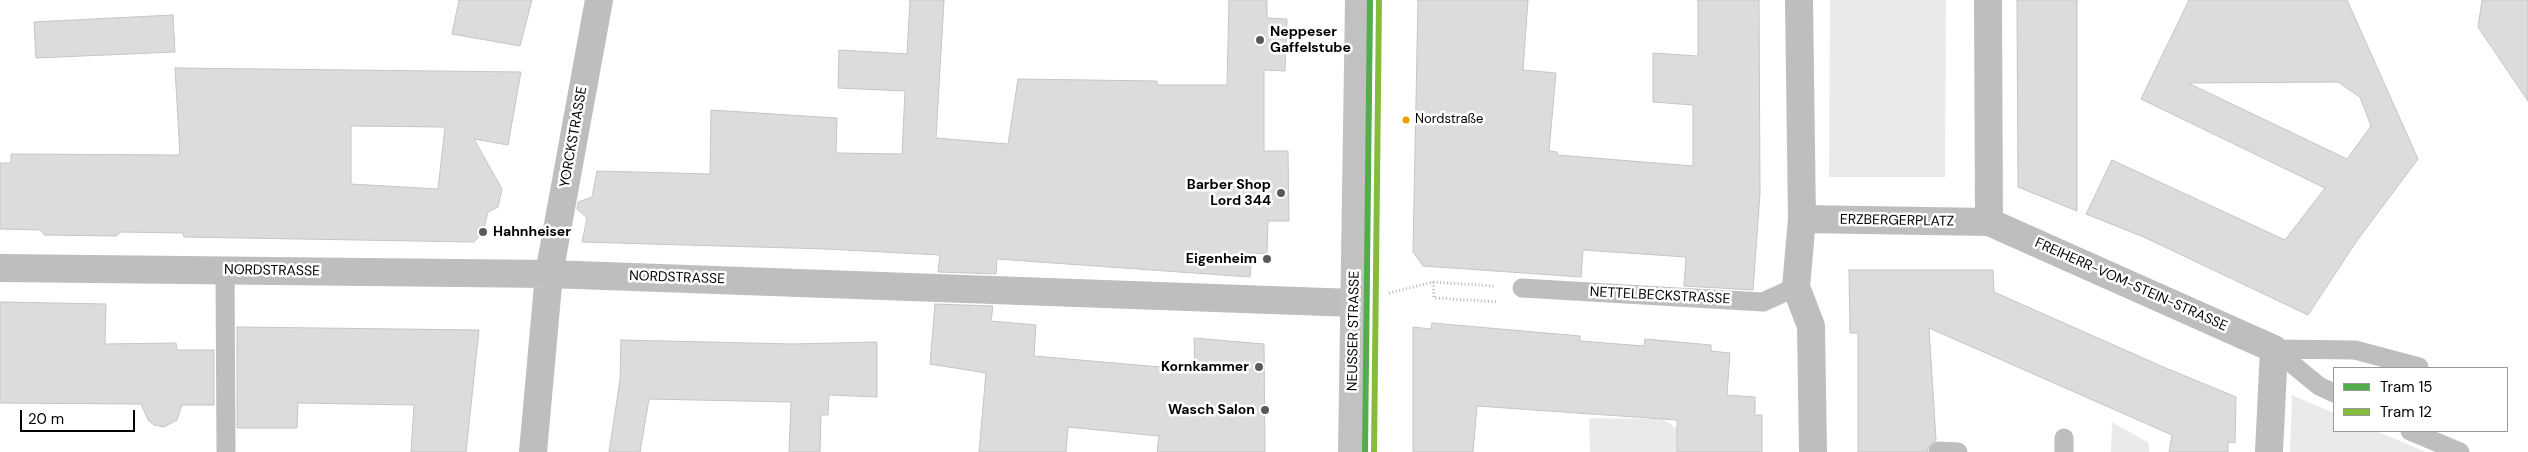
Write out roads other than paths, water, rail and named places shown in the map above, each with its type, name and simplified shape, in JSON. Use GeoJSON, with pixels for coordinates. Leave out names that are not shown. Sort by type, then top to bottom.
{"type":"FeatureCollection","features":[{"type":"Feature","properties":{"kind":"main road","name":"NEUSSER STRASSE"},"geometry":{"type":"LineString","coordinates":[[1352,452],[1358,0]]}},
{"type":"Feature","properties":{"kind":"street","name":"YORCKSTRASSE"},"geometry":{"type":"LineString","coordinates":[[533,452],[549,274],[599,0]]}},
{"type":"Feature","properties":{"kind":"street"},"geometry":{"type":"LineString","coordinates":[[1799,0],[1802,219],[1796,287],[1811,326],[1813,452]]}},
{"type":"Feature","properties":{"kind":"street"},"geometry":{"type":"LineString","coordinates":[[1988,0],[1989,222]]}},
{"type":"Feature","properties":{"kind":"street","name":"ERZBERGERPLATZ"},"geometry":{"type":"LineString","coordinates":[[1802,219],[1989,222]]}},
{"type":"Feature","properties":{"kind":"street","name":"FREIHERR-VOM-STEIN-STRASSE"},"geometry":{"type":"LineString","coordinates":[[1989,222],[2274,349]]}},
{"type":"Feature","properties":{"kind":"street","name":"NORDSTRASSE"},"geometry":{"type":"LineString","coordinates":[[0,268],[549,274],[1354,303]]}},
{"type":"Feature","properties":{"kind":"street"},"geometry":{"type":"LineString","coordinates":[[2269,452],[2274,349]]}},
{"type":"Feature","properties":{"kind":"lane"},"geometry":{"type":"LineString","coordinates":[[225,271],[226,450]]}},
{"type":"Feature","properties":{"kind":"lane","name":"NETTELBECKSTRASSE"},"geometry":{"type":"LineString","coordinates":[[1522,288],[1763,302],[1796,287]]}},
{"type":"Feature","properties":{"kind":"lane"},"geometry":{"type":"LineString","coordinates":[[2274,349],[2354,350],[2420,367]]}},
{"type":"Feature","properties":{"kind":"lane"},"geometry":{"type":"LineString","coordinates":[[2274,349],[2320,386],[2333,392]]}},
{"type":"Feature","properties":{"kind":"lane"},"geometry":{"type":"LineString","coordinates":[[2412,432],[2460,452]]}},
{"type":"Feature","properties":{"kind":"lane"},"geometry":{"type":"LineString","coordinates":[[1938,451],[1958,452]]}},
{"type":"Feature","properties":{"kind":"tram line","name":"15"},"geometry":{"type":"LineString","coordinates":[[1365,452],[1370,0]]}},
{"type":"Feature","properties":{"kind":"tram line","name":"12"},"geometry":{"type":"LineString","coordinates":[[1374,452],[1379,0]]}},
{"type":"Feature","properties":{"kind":"place","name":"Neppeser Gaffelstube"},"geometry":{"type":"Point","coordinates":[1260,40]}},
{"type":"Feature","properties":{"kind":"place","name":"Nordstraße"},"geometry":{"type":"Point","coordinates":[1406,120]}},
{"type":"Feature","properties":{"kind":"place","name":"Barber Shop Lord 344"},"geometry":{"type":"Point","coordinates":[1281,193]}},
{"type":"Feature","properties":{"kind":"place","name":"Hahnheiser"},"geometry":{"type":"Point","coordinates":[483,232]}},
{"type":"Feature","properties":{"kind":"place","name":"Eigenheim"},"geometry":{"type":"Point","coordinates":[1267,259]}},
{"type":"Feature","properties":{"kind":"place","name":"Kornkammer"},"geometry":{"type":"Point","coordinates":[1259,367]}},
{"type":"Feature","properties":{"kind":"place","name":"Wasch Salon"},"geometry":{"type":"Point","coordinates":[1265,410]}}]}
